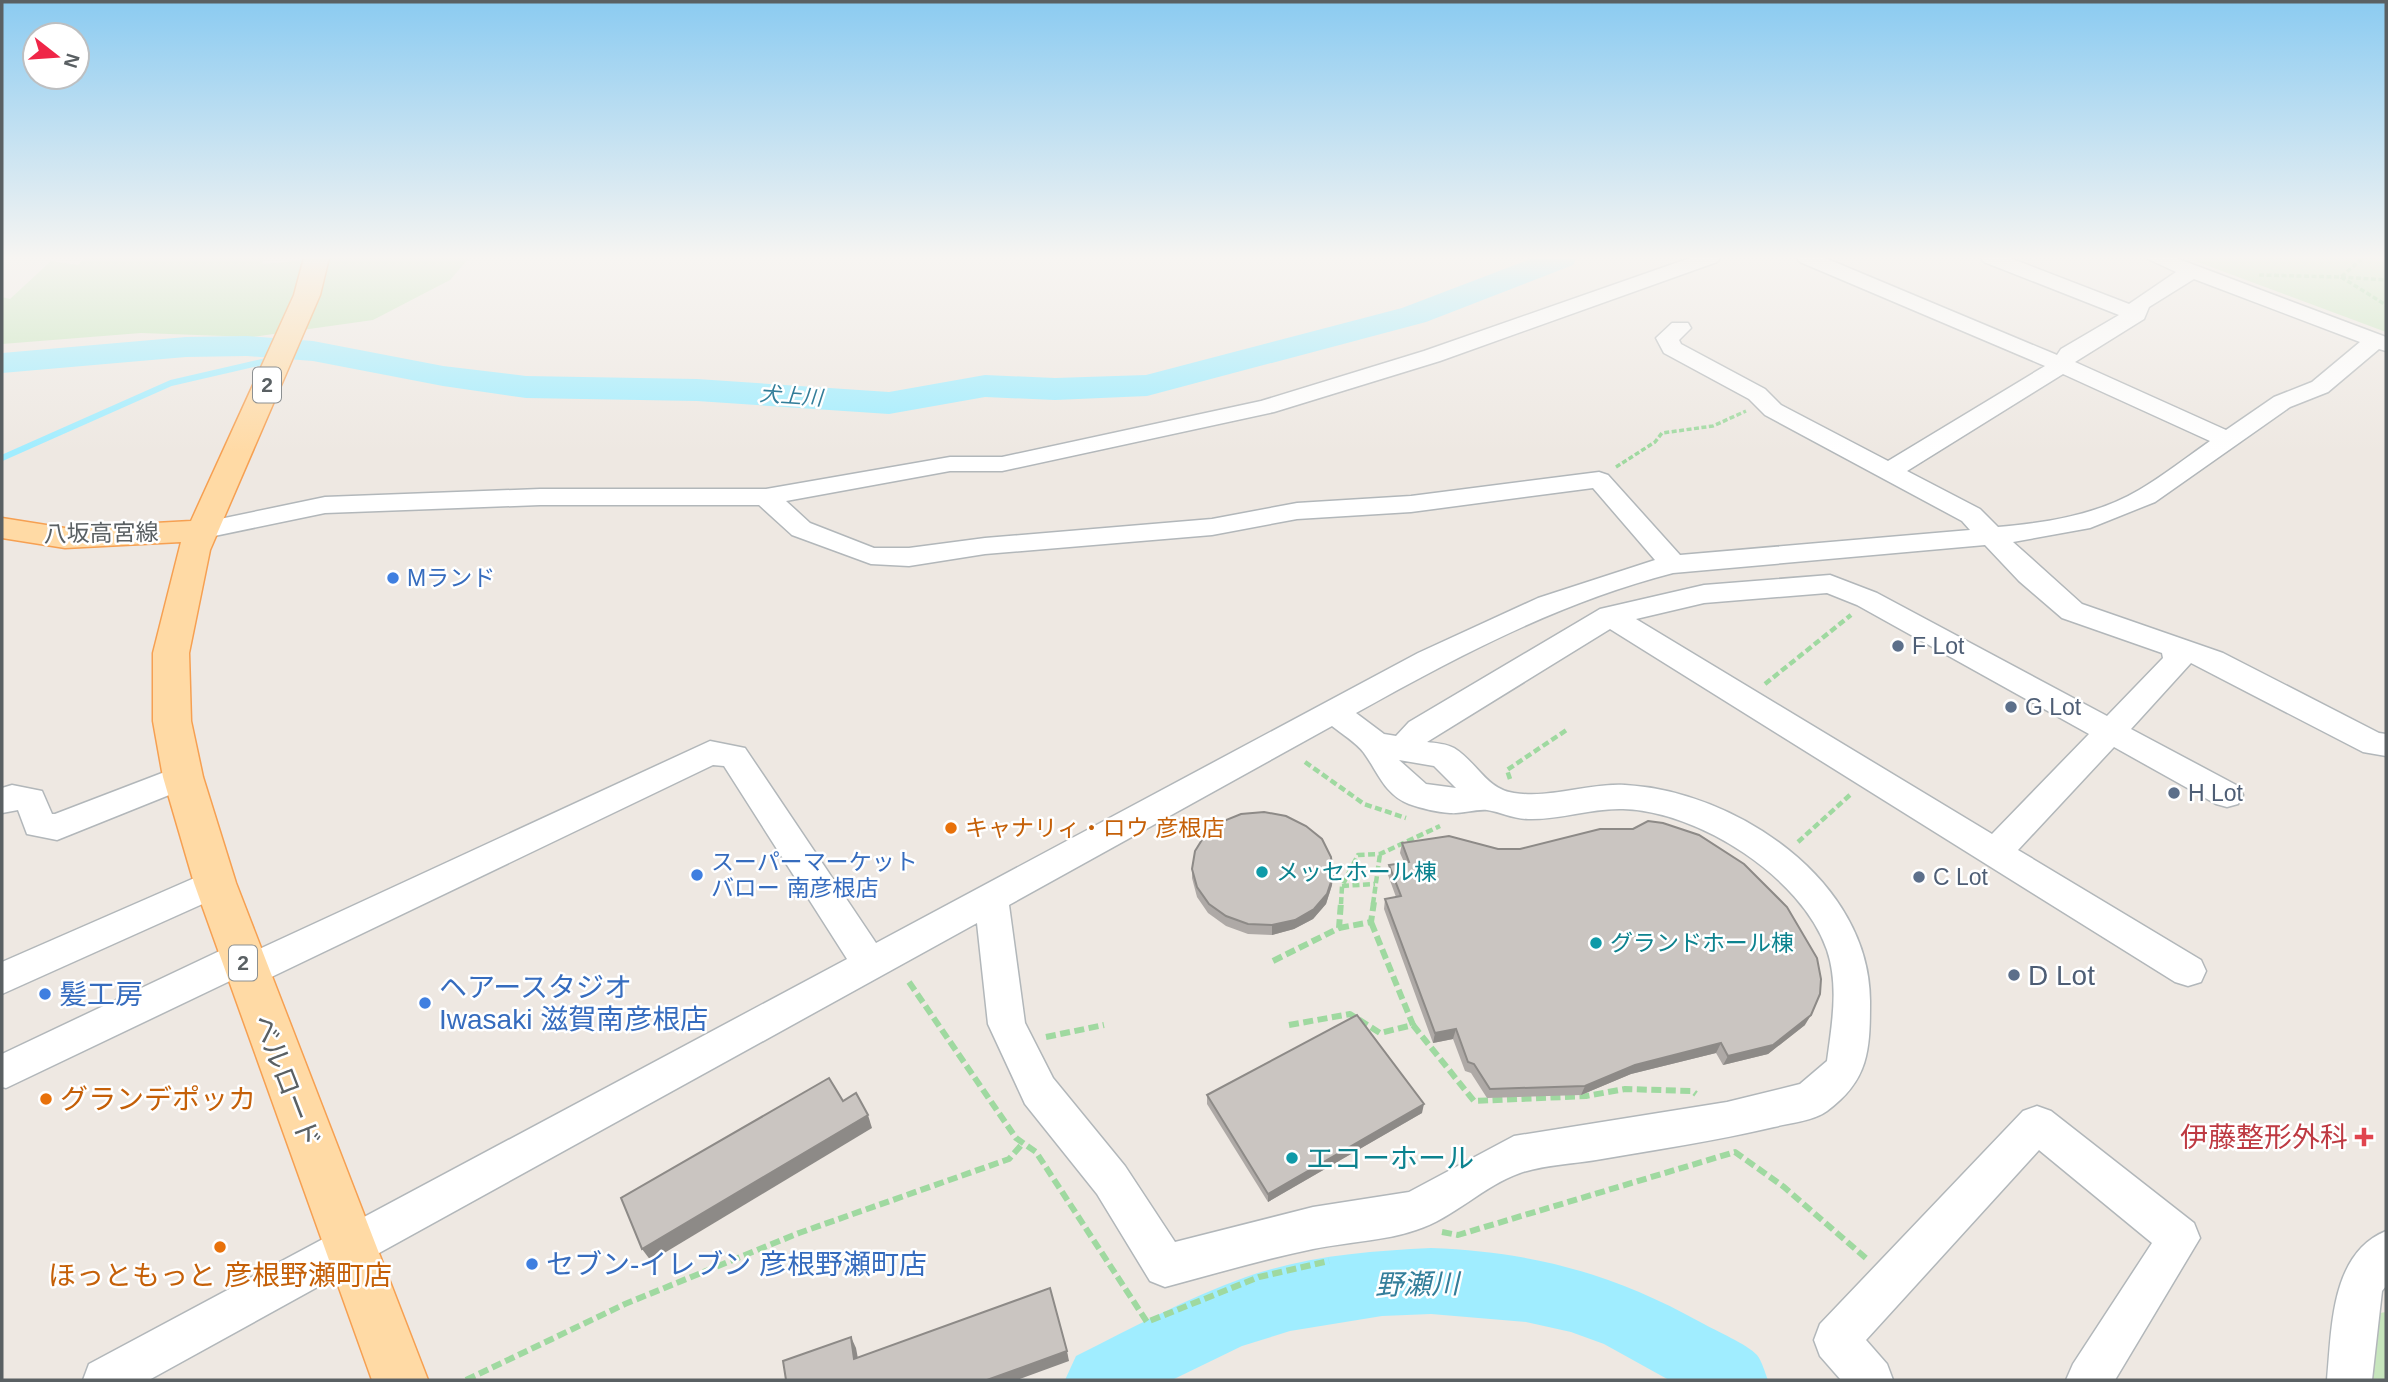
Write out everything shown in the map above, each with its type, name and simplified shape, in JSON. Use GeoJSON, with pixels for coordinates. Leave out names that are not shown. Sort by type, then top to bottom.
{"type":"FeatureCollection","features":[{"type":"Feature","properties":{"kind":"main road","name":"2"},"geometry":{"type":"LineString","coordinates":[[206,521],[295,322]]}},
{"type":"Feature","properties":{"kind":"main road","name":"八坂高宮線"},"geometry":{"type":"LineString","coordinates":[[2,528],[65,538],[206,521]]}},
{"type":"Feature","properties":{"kind":"main road","name":"ベルロード"},"geometry":{"type":"LineString","coordinates":[[206,521],[183,588],[171,653],[172,721],[183,777],[243,965],[400,1380]]}},
{"type":"Feature","properties":{"kind":"street"},"geometry":{"type":"LineString","coordinates":[[206,521],[326,505],[540,497],[766,497],[950,464],[1002,464],[1266,407],[1432,356],[1527,322]]}},
{"type":"Feature","properties":{"kind":"street"},"geometry":{"type":"LineString","coordinates":[[1965,322],[2228,440]]}},
{"type":"Feature","properties":{"kind":"street"},"geometry":{"type":"LineString","coordinates":[[1889,471],[2062,365],[2069,354],[2122,322]]}},
{"type":"Feature","properties":{"kind":"street"},"geometry":{"type":"LineString","coordinates":[[2328,322],[2381,342]]}},
{"type":"Feature","properties":{"kind":"street"},"geometry":{"type":"LineString","coordinates":[[1680,328],[1667,338],[1672,348],[1757,394],[1773,410],[1971,515],[2029,575],[2072,611],[2213,660],[2374,744],[2386,745]]}},
{"type":"Feature","properties":{"kind":"street"},"geometry":{"type":"LineString","coordinates":[[105,1380],[1428,660],[1529,610],[1616,577],[1674,565],[1725,558],[2038,532],[2116,511],[2146,497],[2282,402],[2320,387],[2381,342]]}},
{"type":"Feature","properties":{"kind":"street"},"geometry":{"type":"LineString","coordinates":[[766,497],[801,529],[871,556],[909,557],[985,546],[1212,527],[1297,511],[1411,504],[1599,480],[1674,565]]}},
{"type":"Feature","properties":{"kind":"street"},"geometry":{"type":"LineString","coordinates":[[1389,746],[1610,616],[1704,594],[1829,584],[1867,598],[2227,795]]}},
{"type":"Feature","properties":{"kind":"street"},"geometry":{"type":"LineString","coordinates":[[1610,616],[2188,971]]}},
{"type":"Feature","properties":{"kind":"street"},"geometry":{"type":"LineString","coordinates":[[1996,852],[2178,660],[2175,646]]}},
{"type":"Feature","properties":{"kind":"street"},"geometry":{"type":"LineString","coordinates":[[1335,713],[1389,746],[1443,757],[1497,800]]}},
{"type":"Feature","properties":{"kind":"street"},"geometry":{"type":"LineString","coordinates":[[992,898],[1007,1024],[1039,1091],[1111,1180],[1165,1266],[1314,1228],[1414,1211],[1514,1156],[1727,1120],[1811,1100],[1845,1069],[1853,999],[1845,948],[1821,903],[1779,860],[1741,835],[1665,802],[1623,797],[1519,807],[1497,800],[1450,801],[1417,794],[1391,774],[1389,746]]}},
{"type":"Feature","properties":{"kind":"street"},"geometry":{"type":"LineString","coordinates":[[6,1071],[710,753],[734,756],[869,963]]}},
{"type":"Feature","properties":{"kind":"street"},"geometry":{"type":"LineString","coordinates":[[2,801],[12,797],[31,800],[39,825],[57,827],[183,777]]}},
{"type":"Feature","properties":{"kind":"street"},"geometry":{"type":"LineString","coordinates":[[2,979],[215,883]]}},
{"type":"Feature","properties":{"kind":"street"},"geometry":{"type":"LineString","coordinates":[[1871,1380],[1836,1340],[2037,1124],[2179,1238],[2089,1380]]}},
{"type":"Feature","properties":{"kind":"street"},"geometry":{"type":"LineString","coordinates":[[2349,1380],[2361,1283],[2380,1271]]}},
{"type":"Feature","properties":{"kind":"path"},"geometry":{"type":"LineString","coordinates":[[1599,480],[1655,442],[1662,433],[1713,426],[1766,402]]}},
{"type":"Feature","properties":{"kind":"path"},"geometry":{"type":"LineString","coordinates":[[1759,689],[1860,607]]}},
{"type":"Feature","properties":{"kind":"path"},"geometry":{"type":"LineString","coordinates":[[1497,800],[1512,786],[1507,770],[1568,729]]}},
{"type":"Feature","properties":{"kind":"path"},"geometry":{"type":"LineString","coordinates":[[1305,762],[1344,795],[1387,815],[1410,818]]}},
{"type":"Feature","properties":{"kind":"path"},"geometry":{"type":"LineString","coordinates":[[1779,860],[1871,776]]}},
{"type":"Feature","properties":{"kind":"path"},"geometry":{"type":"LineString","coordinates":[[1339,928],[1342,886],[1358,855],[1380,854],[1444,824],[1433,822]]}},
{"type":"Feature","properties":{"kind":"path"},"geometry":{"type":"LineString","coordinates":[[1380,854],[1371,922],[1413,1025],[1474,1101],[1586,1096],[1625,1089],[1692,1091],[1727,1120]]}},
{"type":"Feature","properties":{"kind":"path"},"geometry":{"type":"LineString","coordinates":[[1342,886],[1375,884]]}},
{"type":"Feature","properties":{"kind":"path"},"geometry":{"type":"LineString","coordinates":[[1273,961],[1339,928],[1371,922]]}},
{"type":"Feature","properties":{"kind":"path"},"geometry":{"type":"LineString","coordinates":[[1289,1025],[1350,1014],[1380,1033],[1413,1025]]}},
{"type":"Feature","properties":{"kind":"path"},"geometry":{"type":"LineString","coordinates":[[1016,1043],[1104,1025]]}},
{"type":"Feature","properties":{"kind":"path"},"geometry":{"type":"LineString","coordinates":[[466,1380],[625,1304],[799,1233],[1009,1159],[1023,1143]]}},
{"type":"Feature","properties":{"kind":"green space"},"geometry":{"type":"Polygon","coordinates":[[[2,322],[355,322],[253,337],[141,333],[2,344],[2,322]]]}},
{"type":"Feature","properties":{"kind":"green space"},"geometry":{"type":"Polygon","coordinates":[[[2360,322],[2386,322],[2386,332],[2360,322]]]}},
{"type":"Feature","properties":{"kind":"green space"},"geometry":{"type":"Polygon","coordinates":[[[2386,1312],[2386,1380],[2366,1380],[2374,1314],[2386,1312]]]}},
{"type":"Feature","properties":{"kind":"building","name":"メッセホール棟"},"geometry":{"type":"Polygon","coordinates":[[[1264,812],[1286,816],[1306,826],[1322,839],[1331,857],[1333,876],[1327,894],[1314,909],[1295,920],[1272,925],[1248,924],[1226,916],[1209,904],[1197,887],[1192,869],[1195,851],[1205,835],[1221,822],[1241,814],[1264,812]]]}},
{"type":"Feature","properties":{"kind":"building","name":"グランドホール棟"},"geometry":{"type":"Polygon","coordinates":[[[1648,821],[1699,835],[1744,864],[1787,907],[1817,958],[1821,979],[1820,994],[1811,1015],[1773,1045],[1728,1056],[1721,1043],[1635,1065],[1585,1086],[1490,1089],[1474,1064],[1468,1062],[1456,1029],[1435,1033],[1385,899],[1401,896],[1389,865],[1409,862],[1402,843],[1449,836],[1498,849],[1520,849],[1600,829],[1633,829],[1648,821]]]}},
{"type":"Feature","properties":{"kind":"building","name":"エコーホール"},"geometry":{"type":"Polygon","coordinates":[[[1357,1015],[1424,1104],[1268,1194],[1207,1095],[1357,1015]]]}},
{"type":"Feature","properties":{"kind":"building"},"geometry":{"type":"Polygon","coordinates":[[[829,1078],[843,1101],[856,1093],[868,1115],[642,1249],[621,1198],[829,1078]]]}},
{"type":"Feature","properties":{"kind":"building"},"geometry":{"type":"Polygon","coordinates":[[[1050,1288],[1067,1351],[987,1380],[786,1380],[783,1361],[851,1337],[854,1359],[1050,1288]]]}},
{"type":"Feature","properties":{"kind":"waterway","name":"犬上川"},"geometry":{"type":"LineString","coordinates":[[2,363],[186,347],[247,346],[313,351],[443,376],[526,387],[697,390],[889,403],[985,386],[1055,389],[1147,385],[1385,322]]}},
{"type":"Feature","properties":{"kind":"waterway"},"geometry":{"type":"LineString","coordinates":[[284,358],[313,351]]}},
{"type":"Feature","properties":{"kind":"waterway"},"geometry":{"type":"LineString","coordinates":[[2,458],[171,383],[271,360]]}},
{"type":"Feature","properties":{"kind":"waterway","name":"野瀬川"},"geometry":{"type":"LineString","coordinates":[[1100,1380],[1192,1334],[1248,1310],[1335,1289],[1431,1281],[1526,1289],[1571,1299],[1612,1313],[1643,1328],[1733,1380]]}},
{"type":"Feature","properties":{"kind":"place","name":"Mランド"},"geometry":{"type":"Point","coordinates":[393,578]}},
{"type":"Feature","properties":{"kind":"place","name":"F Lot"},"geometry":{"type":"Point","coordinates":[1898,646]}},
{"type":"Feature","properties":{"kind":"place","name":"G Lot"},"geometry":{"type":"Point","coordinates":[2011,707]}},
{"type":"Feature","properties":{"kind":"place","name":"H Lot"},"geometry":{"type":"Point","coordinates":[2174,793]}},
{"type":"Feature","properties":{"kind":"place","name":"キャナリィ・ロウ 彦根店"},"geometry":{"type":"Point","coordinates":[951,828]}},
{"type":"Feature","properties":{"kind":"place","name":"メッセホール棟"},"geometry":{"type":"Point","coordinates":[1262,872]}},
{"type":"Feature","properties":{"kind":"place","name":"スーパーマーケット バロー 南彦根店"},"geometry":{"type":"Point","coordinates":[697,875]}},
{"type":"Feature","properties":{"kind":"place","name":"C Lot"},"geometry":{"type":"Point","coordinates":[1919,877]}},
{"type":"Feature","properties":{"kind":"place","name":"グランドホール棟"},"geometry":{"type":"Point","coordinates":[1596,943]}},
{"type":"Feature","properties":{"kind":"place","name":"D Lot"},"geometry":{"type":"Point","coordinates":[2014,975]}},
{"type":"Feature","properties":{"kind":"place","name":"髪工房"},"geometry":{"type":"Point","coordinates":[45,994]}},
{"type":"Feature","properties":{"kind":"place","name":"ヘアースタジオ Iwasaki 滋賀南彦根店"},"geometry":{"type":"Point","coordinates":[425,1003]}},
{"type":"Feature","properties":{"kind":"place","name":"グランデポッカ"},"geometry":{"type":"Point","coordinates":[46,1099]}},
{"type":"Feature","properties":{"kind":"place","name":"伊藤整形外科"},"geometry":{"type":"Point","coordinates":[2364,1137]}},
{"type":"Feature","properties":{"kind":"place","name":"エコーホール"},"geometry":{"type":"Point","coordinates":[1292,1158]}},
{"type":"Feature","properties":{"kind":"place","name":"ほっともっと 彦根野瀬町店"},"geometry":{"type":"Point","coordinates":[220,1247]}},
{"type":"Feature","properties":{"kind":"place","name":"セブン-イレブン 彦根野瀬町店"},"geometry":{"type":"Point","coordinates":[532,1264]}}]}
